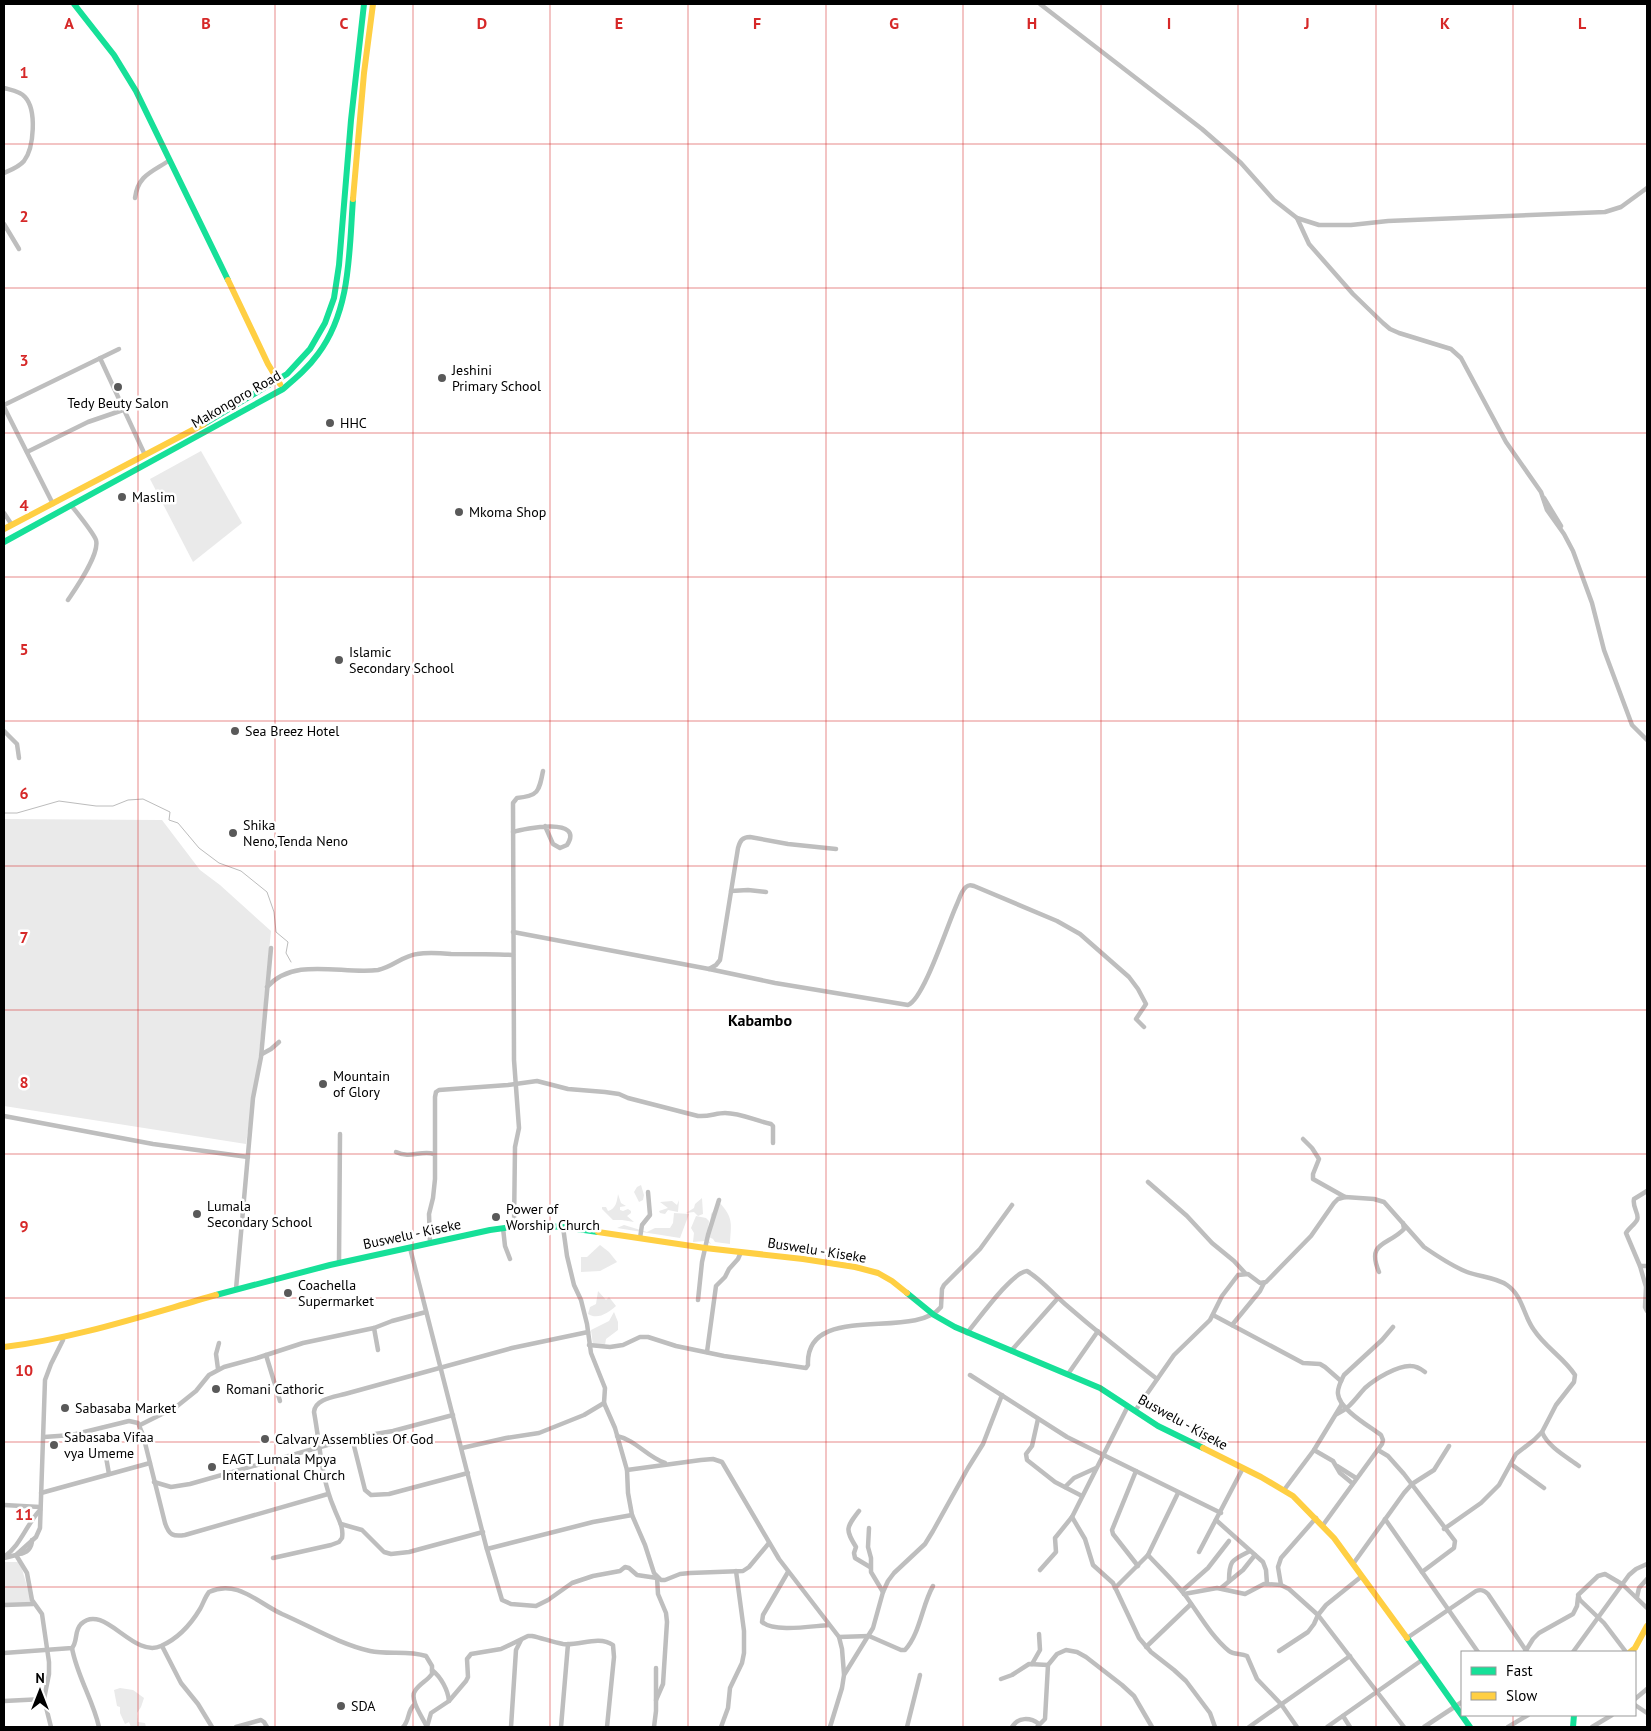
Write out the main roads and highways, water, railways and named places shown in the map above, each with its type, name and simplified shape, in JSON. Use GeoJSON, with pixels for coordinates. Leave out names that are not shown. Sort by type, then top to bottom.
{"type":"FeatureCollection","features":[{"type":"Feature","properties":{"kind":"main road"},"geometry":{"type":"LineString","coordinates":[[74,4],[121,66],[136,92],[268,364],[283,389]]}},
{"type":"Feature","properties":{"kind":"main road","name":"Makongoro Road"},"geometry":{"type":"LineString","coordinates":[[4,529],[195,429],[278,380],[296,366],[310,349],[325,323],[334,298],[364,4]]}},
{"type":"Feature","properties":{"kind":"main road","name":"Makongoro Road"},"geometry":{"type":"LineString","coordinates":[[4,542],[283,389],[311,364],[320,353],[334,327],[343,299],[373,4]]}},
{"type":"Feature","properties":{"kind":"main road","name":"Buswelu - Kiseke"},"geometry":{"type":"LineString","coordinates":[[4,1347],[63,1340],[122,1325],[236,1289],[340,1263],[514,1226],[563,1227],[866,1269],[892,1281],[934,1314],[967,1333],[1100,1388],[1158,1426],[1284,1490],[1323,1525],[1354,1564],[1461,1714]]}},
{"type":"Feature","properties":{"kind":"main road"},"geometry":{"type":"LineString","coordinates":[[1631,1651],[1638,1644],[1647,1626]]}},
{"type":"Feature","properties":{"kind":"main road","name":"Buswelu - Kiseke"},"geometry":{"type":"LineString","coordinates":[[1462,1716],[1470,1727]]}},
{"type":"Feature","properties":{"kind":"waterway"},"geometry":{"type":"LineString","coordinates":[[4,813],[17,813],[59,801],[96,806],[113,806],[128,800],[143,799],[170,812],[169,820],[178,823],[199,848],[219,863],[241,871],[267,892],[274,912],[276,932],[288,942],[286,953],[291,962]]}},
{"type":"Feature","properties":{"kind":"place","name":"Jeshini Primary School"},"geometry":{"type":"Point","coordinates":[442,378]}},
{"type":"Feature","properties":{"kind":"place","name":"Tedy Beuty Salon"},"geometry":{"type":"Point","coordinates":[118,387]}},
{"type":"Feature","properties":{"kind":"place","name":"HHC"},"geometry":{"type":"Point","coordinates":[330,423]}},
{"type":"Feature","properties":{"kind":"place","name":"Maslim"},"geometry":{"type":"Point","coordinates":[122,497]}},
{"type":"Feature","properties":{"kind":"place","name":"Mkoma Shop"},"geometry":{"type":"Point","coordinates":[459,512]}},
{"type":"Feature","properties":{"kind":"place","name":"Islamic Secondary School"},"geometry":{"type":"Point","coordinates":[339,660]}},
{"type":"Feature","properties":{"kind":"place","name":"Sea Breez Hotel"},"geometry":{"type":"Point","coordinates":[235,731]}},
{"type":"Feature","properties":{"kind":"place","name":"Shika Neno,Tenda Neno"},"geometry":{"type":"Point","coordinates":[233,833]}},
{"type":"Feature","properties":{"kind":"place","name":"Mountain of Glory"},"geometry":{"type":"Point","coordinates":[323,1084]}},
{"type":"Feature","properties":{"kind":"place","name":"Lumala Secondary School"},"geometry":{"type":"Point","coordinates":[197,1214]}},
{"type":"Feature","properties":{"kind":"place","name":"Power of Worship Church"},"geometry":{"type":"Point","coordinates":[496,1217]}},
{"type":"Feature","properties":{"kind":"place","name":"Coachella Supermarket"},"geometry":{"type":"Point","coordinates":[288,1293]}},
{"type":"Feature","properties":{"kind":"place","name":"Romani Cathoric"},"geometry":{"type":"Point","coordinates":[216,1389]}},
{"type":"Feature","properties":{"kind":"place","name":"Sabasaba Market"},"geometry":{"type":"Point","coordinates":[65,1408]}},
{"type":"Feature","properties":{"kind":"place","name":"Calvary Assemblies Of God"},"geometry":{"type":"Point","coordinates":[265,1439]}},
{"type":"Feature","properties":{"kind":"place","name":"Sabasaba Vifaa vya Umeme"},"geometry":{"type":"Point","coordinates":[54,1445]}},
{"type":"Feature","properties":{"kind":"place","name":"EAGT Lumala Mpya International Church"},"geometry":{"type":"Point","coordinates":[212,1467]}},
{"type":"Feature","properties":{"kind":"place","name":"SDA"},"geometry":{"type":"Point","coordinates":[341,1706]}},
{"type":"Feature","properties":{"kind":"district","name":"Kabambo"},"geometry":{"type":"Point","coordinates":[760,1020]}}]}
